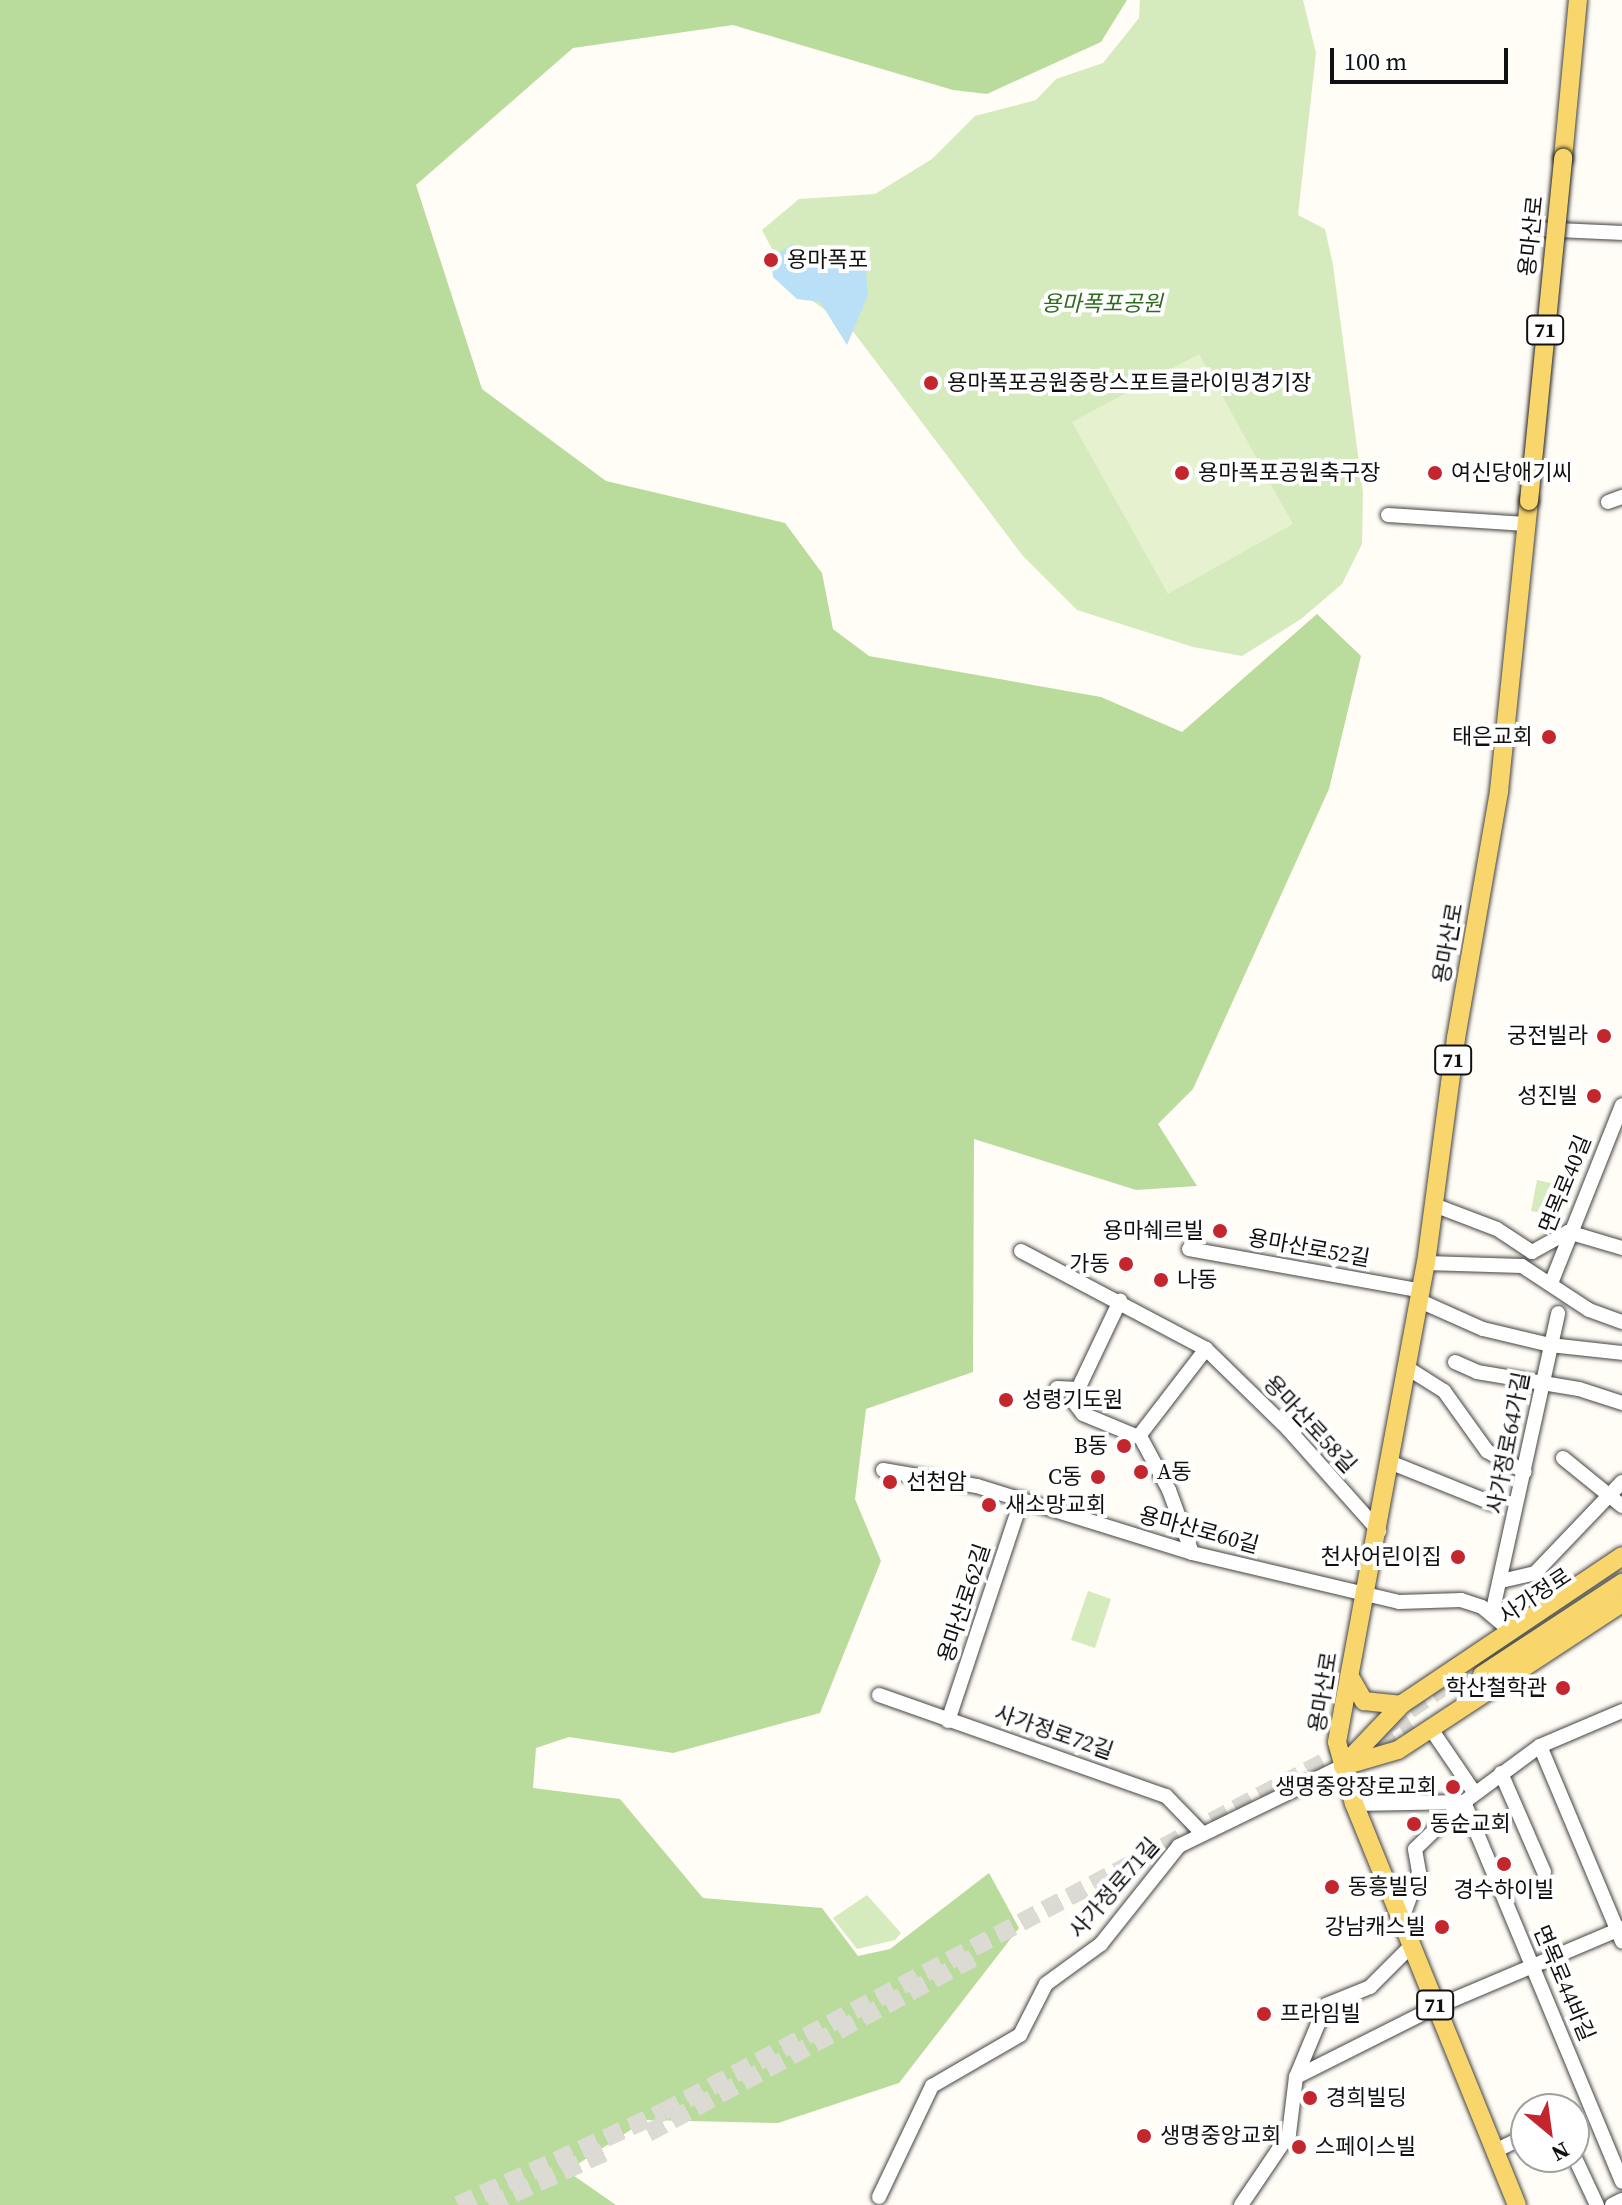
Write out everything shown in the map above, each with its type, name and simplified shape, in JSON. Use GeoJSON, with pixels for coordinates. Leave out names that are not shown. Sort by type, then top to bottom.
{"type":"FeatureCollection","features":[{"type":"Feature","properties":{"kind":"main road","name":"용마산로"},"geometry":{"type":"LineString","coordinates":[[1517,2205],[1354,1804],[1338,1733],[1409,1369],[1456,1038],[1499,791],[1578,0]]}},
{"type":"Feature","properties":{"kind":"main road"},"geometry":{"type":"LineString","coordinates":[[1343,1766],[1396,1710],[1509,1630],[1622,1556]]}},
{"type":"Feature","properties":{"kind":"main road","name":"사가정로"},"geometry":{"type":"LineString","coordinates":[[1622,1566],[1478,1670],[1622,1583]]}},
{"type":"Feature","properties":{"kind":"main road"},"geometry":{"type":"LineString","coordinates":[[1343,1766],[1381,1758],[1408,1744],[1622,1603]]}},
{"type":"Feature","properties":{"kind":"main road"},"geometry":{"type":"LineString","coordinates":[[1350,1674],[1354,1691],[1364,1701],[1396,1710]]}},
{"type":"Feature","properties":{"kind":"main road"},"geometry":{"type":"LineString","coordinates":[[1396,1710],[1388,1736],[1408,1744]]}},
{"type":"Feature","properties":{"kind":"street"},"geometry":{"type":"LineString","coordinates":[[1537,229],[1572,235],[1622,233]]}},
{"type":"Feature","properties":{"kind":"street"},"geometry":{"type":"LineString","coordinates":[[1388,515],[1526,524]]}},
{"type":"Feature","properties":{"kind":"street","name":"면목로40길"},"geometry":{"type":"LineString","coordinates":[[1552,1281],[1568,1232],[1622,1105]]}},
{"type":"Feature","properties":{"kind":"street"},"geometry":{"type":"LineString","coordinates":[[1434,1205],[1497,1229],[1532,1252],[1568,1232],[1622,1248]]}},
{"type":"Feature","properties":{"kind":"street","name":"용마산로52길"},"geometry":{"type":"LineString","coordinates":[[1189,1249],[1421,1296],[1483,1329],[1550,1345],[1622,1353]]}},
{"type":"Feature","properties":{"kind":"street","name":"용마산로58길"},"geometry":{"type":"LineString","coordinates":[[1021,1251],[1206,1349],[1288,1429],[1379,1531]]}},
{"type":"Feature","properties":{"kind":"street"},"geometry":{"type":"LineString","coordinates":[[1426,1263],[1522,1266],[1552,1281],[1589,1310],[1622,1322]]}},
{"type":"Feature","properties":{"kind":"street"},"geometry":{"type":"LineString","coordinates":[[1120,1301],[1073,1401],[1084,1415],[1139,1436],[1169,1490],[1192,1553]]}},
{"type":"Feature","properties":{"kind":"street","name":"사가정로64가길"},"geometry":{"type":"LineString","coordinates":[[1492,1614],[1558,1313]]}},
{"type":"Feature","properties":{"kind":"street"},"geometry":{"type":"LineString","coordinates":[[1139,1436],[1206,1349]]}},
{"type":"Feature","properties":{"kind":"street"},"geometry":{"type":"LineString","coordinates":[[1455,1362],[1541,1385],[1579,1389],[1622,1403]]}},
{"type":"Feature","properties":{"kind":"street"},"geometry":{"type":"LineString","coordinates":[[1409,1369],[1444,1391],[1487,1451],[1525,1472]]}},
{"type":"Feature","properties":{"kind":"street"},"geometry":{"type":"LineString","coordinates":[[1057,1388],[1078,1389]]}},
{"type":"Feature","properties":{"kind":"street"},"geometry":{"type":"LineString","coordinates":[[1563,1458],[1622,1506]]}},
{"type":"Feature","properties":{"kind":"street"},"geometry":{"type":"LineString","coordinates":[[1392,1463],[1491,1503]]}},
{"type":"Feature","properties":{"kind":"street"},"geometry":{"type":"LineString","coordinates":[[883,1470],[1022,1499]]}},
{"type":"Feature","properties":{"kind":"street"},"geometry":{"type":"LineString","coordinates":[[1501,1581],[1533,1575],[1622,1482]]}},
{"type":"Feature","properties":{"kind":"street","name":"용마산로60길"},"geometry":{"type":"LineString","coordinates":[[1022,1499],[1192,1553],[1399,1602],[1461,1600],[1492,1614]]}},
{"type":"Feature","properties":{"kind":"street","name":"용마산로62길"},"geometry":{"type":"LineString","coordinates":[[948,1721],[1022,1499]]}},
{"type":"Feature","properties":{"kind":"street"},"geometry":{"type":"LineString","coordinates":[[1492,1614],[1509,1630]]}},
{"type":"Feature","properties":{"kind":"street","name":"사가정로72길"},"geometry":{"type":"LineString","coordinates":[[879,1695],[948,1721],[1048,1751],[1166,1796],[1201,1832]]}},
{"type":"Feature","properties":{"kind":"street"},"geometry":{"type":"LineString","coordinates":[[1401,1922],[1419,1870],[1415,1849],[1469,1797],[1540,1746],[1621,1713]]}},
{"type":"Feature","properties":{"kind":"street"},"geometry":{"type":"LineString","coordinates":[[1431,1729],[1469,1797]]}},
{"type":"Feature","properties":{"kind":"street"},"geometry":{"type":"LineString","coordinates":[[1296,2077],[1436,2007],[1620,1933],[1540,1746]]}},
{"type":"Feature","properties":{"kind":"street","name":"사가정로71길"},"geometry":{"type":"LineString","coordinates":[[879,2197],[932,2086],[1020,2035],[1046,1984],[1101,1944],[1161,1864],[1201,1832],[1343,1766]]}},
{"type":"Feature","properties":{"kind":"street"},"geometry":{"type":"LineString","coordinates":[[1501,1773],[1544,1872]]}},
{"type":"Feature","properties":{"kind":"street"},"geometry":{"type":"LineString","coordinates":[[1354,1804],[1469,1797]]}},
{"type":"Feature","properties":{"kind":"street","name":"면목로44바길"},"geometry":{"type":"LineString","coordinates":[[1469,1797],[1622,2181]]}},
{"type":"Feature","properties":{"kind":"street"},"geometry":{"type":"LineString","coordinates":[[1241,2205],[1289,2134],[1296,2077],[1326,2005],[1370,1987],[1411,1946]]}},
{"type":"Feature","properties":{"kind":"street"},"geometry":{"type":"LineString","coordinates":[[1495,2151],[1510,2144]]}},
{"type":"Feature","properties":{"kind":"street"},"geometry":{"type":"LineString","coordinates":[[1582,2173],[1597,2205]]}},
{"type":"Feature","properties":{"kind":"street"},"geometry":{"type":"LineString","coordinates":[[1612,2205],[1622,2200]]}},
{"type":"Feature","properties":{"kind":"green space"},"geometry":{"type":"Polygon","coordinates":[[[0,0],[1127,0],[1101,42],[987,94],[953,90],[733,25],[573,48],[416,185],[482,389],[606,481],[785,523],[822,573],[833,629],[869,656],[1101,697],[1182,732],[1317,614],[1361,656],[1329,789],[1193,1089],[1158,1124],[1197,1186],[1136,1190],[974,1139],[973,1372],[866,1409],[855,1499],[881,1561],[820,1713],[673,1753],[569,1737],[536,1748],[533,1788],[620,1799],[703,1898],[822,1908],[858,1956],[890,1949],[989,1873],[1019,1928],[899,2083],[778,2123],[646,2120],[567,2171],[616,2205],[0,2205],[0,0]]]}},
{"type":"Feature","properties":{"kind":"green space","name":"용마폭포공원"},"geometry":{"type":"Polygon","coordinates":[[[1140,0],[1303,0],[1316,53],[1298,215],[1325,229],[1333,265],[1363,493],[1362,544],[1342,584],[1301,619],[1242,656],[1193,647],[1077,610],[1023,556],[849,326],[792,287],[762,230],[799,199],[875,194],[932,159],[975,116],[1036,100],[1056,79],[1103,63],[1139,18],[1140,0]]]}},
{"type":"Feature","properties":{"kind":"green space","name":"용마폭포공원축구장"},"geometry":{"type":"Polygon","coordinates":[[[1199,354],[1293,524],[1168,594],[1072,422],[1199,354]]]}},
{"type":"Feature","properties":{"kind":"green space"},"geometry":{"type":"Polygon","coordinates":[[[1537,1180],[1560,1185],[1554,1215],[1531,1211],[1537,1180]]]}},
{"type":"Feature","properties":{"kind":"green space"},"geometry":{"type":"Polygon","coordinates":[[[1088,1591],[1111,1599],[1095,1648],[1071,1640],[1088,1591]]]}},
{"type":"Feature","properties":{"kind":"green space"},"geometry":{"type":"Polygon","coordinates":[[[867,1895],[901,1933],[895,1940],[857,1949],[833,1918],[867,1895]]]}},
{"type":"Feature","properties":{"kind":"water"},"geometry":{"type":"Polygon","coordinates":[[[791,244],[865,261],[868,295],[847,345],[820,302],[797,299],[773,277],[771,260],[791,244]]]}},
{"type":"Feature","properties":{"kind":"tunnel"},"geometry":{"type":"LineString","coordinates":[[1387,1725],[1474,1666]]}},
{"type":"Feature","properties":{"kind":"tunnel"},"geometry":{"type":"LineString","coordinates":[[1355,1758],[1411,1723]]}},
{"type":"Feature","properties":{"kind":"tunnel"},"geometry":{"type":"LineString","coordinates":[[458,2205],[663,2112],[1352,1747]]}},
{"type":"Feature","properties":{"kind":"tunnel"},"geometry":{"type":"LineString","coordinates":[[648,2133],[978,1955]]}},
{"type":"Feature","properties":{"kind":"tunnel"},"geometry":{"type":"LineString","coordinates":[[489,2205],[610,2150]]}},
{"type":"Feature","properties":{"kind":"place","name":"용마폭포"},"geometry":{"type":"Point","coordinates":[771,260]}},
{"type":"Feature","properties":{"kind":"place","name":"용마폭포공원중랑스포트클라이밍경기장"},"geometry":{"type":"Point","coordinates":[931,383]}},
{"type":"Feature","properties":{"kind":"place","name":"용마폭포공원축구장"},"geometry":{"type":"Point","coordinates":[1182,473]}},
{"type":"Feature","properties":{"kind":"place","name":"여신당애기씨"},"geometry":{"type":"Point","coordinates":[1435,473]}},
{"type":"Feature","properties":{"kind":"place","name":"태은교회"},"geometry":{"type":"Point","coordinates":[1549,737]}},
{"type":"Feature","properties":{"kind":"place","name":"궁전빌라"},"geometry":{"type":"Point","coordinates":[1604,1036]}},
{"type":"Feature","properties":{"kind":"place","name":"성진빌"},"geometry":{"type":"Point","coordinates":[1594,1096]}},
{"type":"Feature","properties":{"kind":"place","name":"용마쉐르빌"},"geometry":{"type":"Point","coordinates":[1220,1231]}},
{"type":"Feature","properties":{"kind":"place","name":"가동"},"geometry":{"type":"Point","coordinates":[1126,1264]}},
{"type":"Feature","properties":{"kind":"place","name":"나동"},"geometry":{"type":"Point","coordinates":[1161,1280]}},
{"type":"Feature","properties":{"kind":"place","name":"성령기도원"},"geometry":{"type":"Point","coordinates":[1006,1400]}},
{"type":"Feature","properties":{"kind":"place","name":"B동"},"geometry":{"type":"Point","coordinates":[1124,1446]}},
{"type":"Feature","properties":{"kind":"place","name":"A동"},"geometry":{"type":"Point","coordinates":[1141,1472]}},
{"type":"Feature","properties":{"kind":"place","name":"C동"},"geometry":{"type":"Point","coordinates":[1098,1477]}},
{"type":"Feature","properties":{"kind":"place","name":"선천암"},"geometry":{"type":"Point","coordinates":[890,1482]}},
{"type":"Feature","properties":{"kind":"place","name":"새소망교회"},"geometry":{"type":"Point","coordinates":[989,1505]}},
{"type":"Feature","properties":{"kind":"place","name":"천사어린이집"},"geometry":{"type":"Point","coordinates":[1458,1557]}},
{"type":"Feature","properties":{"kind":"place","name":"학산철학관"},"geometry":{"type":"Point","coordinates":[1563,1688]}},
{"type":"Feature","properties":{"kind":"place","name":"생명중앙장로교회"},"geometry":{"type":"Point","coordinates":[1453,1787]}},
{"type":"Feature","properties":{"kind":"place","name":"동순교회"},"geometry":{"type":"Point","coordinates":[1414,1824]}},
{"type":"Feature","properties":{"kind":"place","name":"경수하이빌"},"geometry":{"type":"Point","coordinates":[1504,1864]}},
{"type":"Feature","properties":{"kind":"place","name":"동흥빌딩"},"geometry":{"type":"Point","coordinates":[1332,1887]}},
{"type":"Feature","properties":{"kind":"place","name":"강남캐스빌"},"geometry":{"type":"Point","coordinates":[1442,1927]}},
{"type":"Feature","properties":{"kind":"place","name":"프라임빌"},"geometry":{"type":"Point","coordinates":[1264,2014]}},
{"type":"Feature","properties":{"kind":"place","name":"경희빌딩"},"geometry":{"type":"Point","coordinates":[1310,2098]}},
{"type":"Feature","properties":{"kind":"place","name":"생명중앙교회"},"geometry":{"type":"Point","coordinates":[1144,2136]}},
{"type":"Feature","properties":{"kind":"place","name":"스페이스빌"},"geometry":{"type":"Point","coordinates":[1299,2147]}}]}
